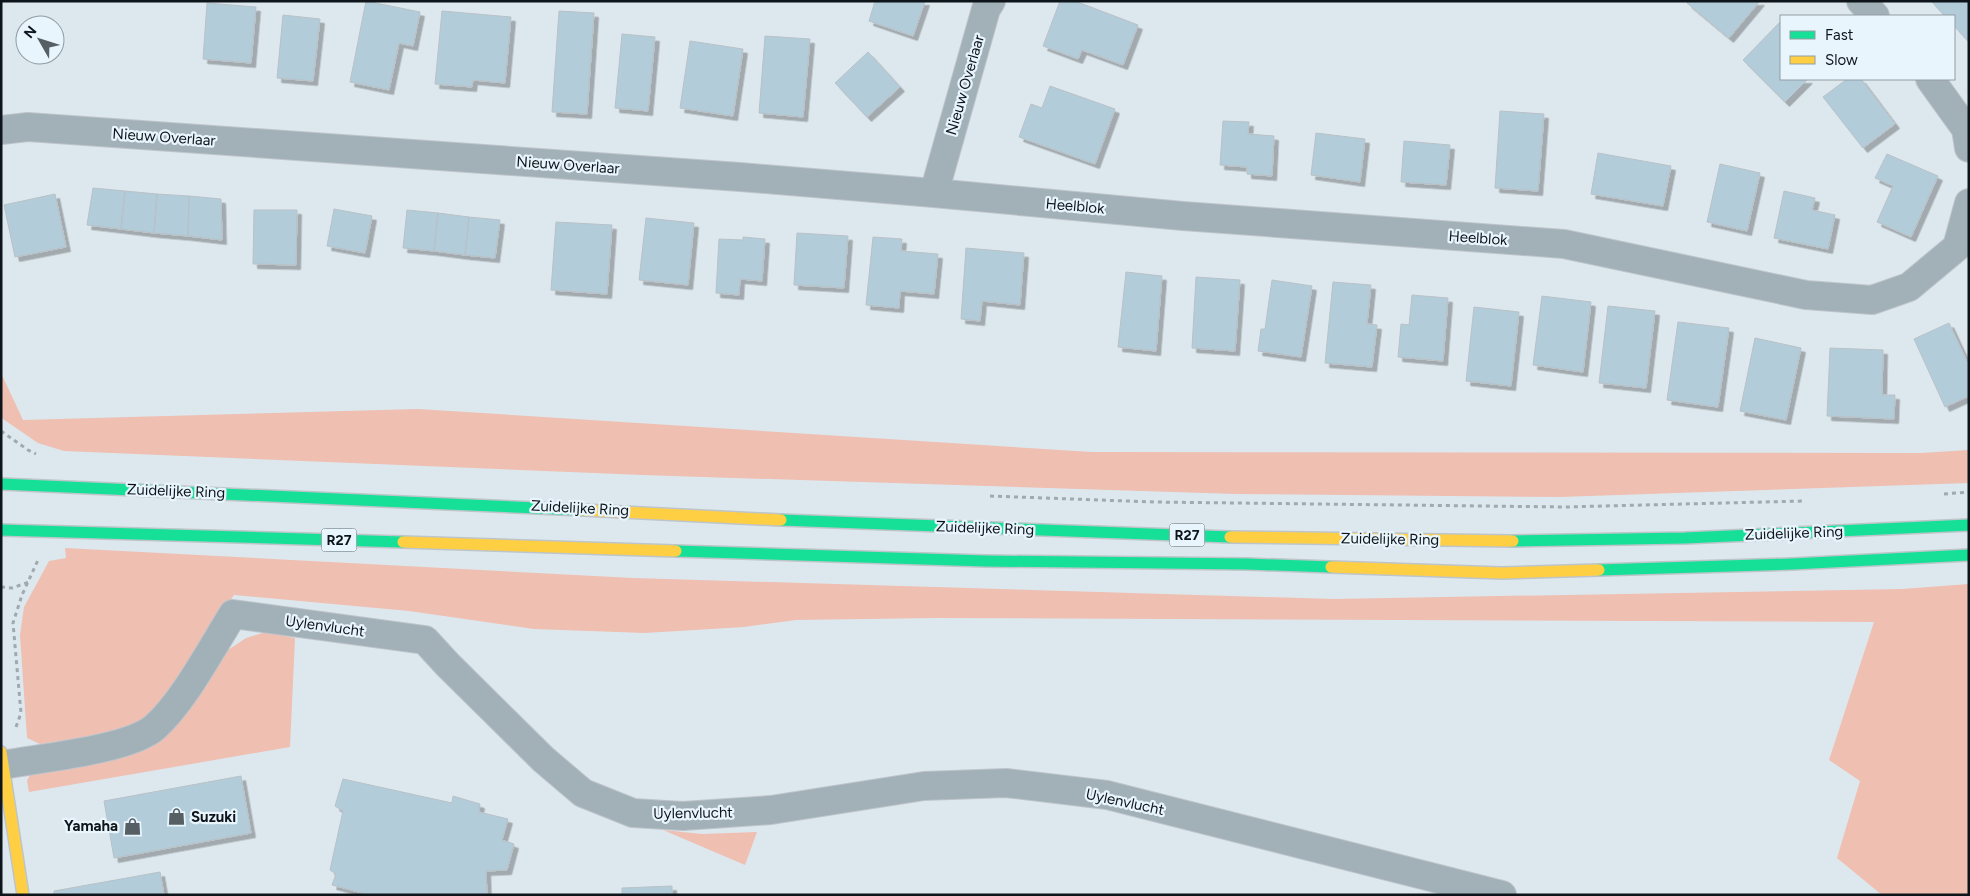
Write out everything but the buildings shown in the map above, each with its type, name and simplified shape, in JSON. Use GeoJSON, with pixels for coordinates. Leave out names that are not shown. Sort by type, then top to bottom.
{"type":"FeatureCollection","features":[{"type":"Feature","properties":{"kind":"main road","name":"Zuidelijke Ring"},"geometry":{"type":"LineString","coordinates":[[1,484],[623,510],[952,527],[1253,538],[1528,540],[1790,534],[1969,525]]}},
{"type":"Feature","properties":{"kind":"main road","name":"Zuidelijke Ring"},"geometry":{"type":"LineString","coordinates":[[1,530],[985,561],[1248,564],[1502,573],[1792,564],[1969,555]]}},
{"type":"Feature","properties":{"kind":"main road"},"geometry":{"type":"LineString","coordinates":[[2,759],[23,895]]}},
{"type":"Feature","properties":{"kind":"street","name":"Nieuw Overlaar"},"geometry":{"type":"LineString","coordinates":[[1,130],[28,127],[934,193],[986,9],[991,1]]}},
{"type":"Feature","properties":{"kind":"street"},"geometry":{"type":"LineString","coordinates":[[1861,1],[1874,15]]}},
{"type":"Feature","properties":{"kind":"street"},"geometry":{"type":"LineString","coordinates":[[1931,80],[1966,129],[1969,148]]}},
{"type":"Feature","properties":{"kind":"street","name":"Heelblok"},"geometry":{"type":"LineString","coordinates":[[934,193],[1183,216],[1564,244],[1806,295],[1872,300],[1909,287],[1957,247],[1969,203]]}},
{"type":"Feature","properties":{"kind":"street","name":"Uylenvlucht"},"geometry":{"type":"LineString","coordinates":[[2,759],[132,741],[154,728],[177,702],[233,614],[425,640],[536,752],[583,793],[633,813],[683,816],[771,810],[924,786],[1006,783],[1107,795],[1502,895]]}},
{"type":"Feature","properties":{"kind":"path"},"geometry":{"type":"LineString","coordinates":[[2,432],[28,450],[44,457]]}},
{"type":"Feature","properties":{"kind":"path"},"geometry":{"type":"LineString","coordinates":[[28,450],[29,484]]}},
{"type":"Feature","properties":{"kind":"path"},"geometry":{"type":"LineString","coordinates":[[1940,494],[1969,492]]}},
{"type":"Feature","properties":{"kind":"path"},"geometry":{"type":"LineString","coordinates":[[985,496],[1154,502],[1565,507],[1812,501]]}},
{"type":"Feature","properties":{"kind":"path"},"geometry":{"type":"LineString","coordinates":[[2,759],[21,713],[13,623],[22,595],[41,554],[37,531]]}},
{"type":"Feature","properties":{"kind":"path"},"geometry":{"type":"LineString","coordinates":[[1,587],[12,588],[29,582]]}},
{"type":"Feature","properties":{"kind":"shaded area"},"geometry":{"type":"Polygon","coordinates":[[[1,373],[23,420],[418,409],[1092,452],[1921,453],[1969,450],[1969,483],[1560,497],[1236,494],[642,475],[64,451],[38,443],[3,419],[1,416],[1,373]]]}},
{"type":"Feature","properties":{"kind":"shaded area"},"geometry":{"type":"Polygon","coordinates":[[[65,548],[633,578],[1334,599],[1902,589],[1969,584],[1969,895],[1882,895],[1837,858],[1860,781],[1829,760],[1874,622],[933,618],[796,620],[744,627],[645,633],[534,629],[409,611],[234,595],[170,690],[144,720],[117,732],[40,744],[27,738],[20,635],[24,607],[49,561],[66,558],[65,548]]]}},
{"type":"Feature","properties":{"kind":"shaded area"},"geometry":{"type":"Polygon","coordinates":[[[266,632],[295,638],[290,747],[29,792],[27,781],[32,770],[164,734],[228,650],[246,638],[266,632]]]}},
{"type":"Feature","properties":{"kind":"shaded area"},"geometry":{"type":"Polygon","coordinates":[[[663,830],[702,834],[757,832],[745,865],[663,830]]]}},
{"type":"Feature","properties":{"kind":"traffic: fast"},"geometry":{"type":"LineString","coordinates":[[1,484],[583,510]]}},
{"type":"Feature","properties":{"kind":"traffic: fast"},"geometry":{"type":"LineString","coordinates":[[781,520],[1230,537]]}},
{"type":"Feature","properties":{"kind":"traffic: fast"},"geometry":{"type":"LineString","coordinates":[[1513,541],[1685,538],[1969,525]]}},
{"type":"Feature","properties":{"kind":"traffic: fast"},"geometry":{"type":"LineString","coordinates":[[1,530],[403,542]]}},
{"type":"Feature","properties":{"kind":"traffic: fast"},"geometry":{"type":"LineString","coordinates":[[676,551],[985,561],[1247,564],[1331,567]]}},
{"type":"Feature","properties":{"kind":"traffic: fast"},"geometry":{"type":"LineString","coordinates":[[1599,570],[1792,564],[1969,555]]}},
{"type":"Feature","properties":{"kind":"traffic: slow"},"geometry":{"type":"LineString","coordinates":[[583,510],[781,520]]}},
{"type":"Feature","properties":{"kind":"traffic: slow"},"geometry":{"type":"LineString","coordinates":[[1230,537],[1513,541]]}},
{"type":"Feature","properties":{"kind":"traffic: slow"},"geometry":{"type":"LineString","coordinates":[[403,542],[676,551]]}},
{"type":"Feature","properties":{"kind":"traffic: slow"},"geometry":{"type":"LineString","coordinates":[[1331,567],[1502,573],[1599,570]]}},
{"type":"Feature","properties":{"kind":"traffic: slow"},"geometry":{"type":"LineString","coordinates":[[1,752],[23,895]]}},
{"type":"Feature","properties":{"kind":"place","name":"Suzuki"},"geometry":{"type":"Point","coordinates":[177,817]}},
{"type":"Feature","properties":{"kind":"place","name":"Yamaha"},"geometry":{"type":"Point","coordinates":[132,826]}}]}
